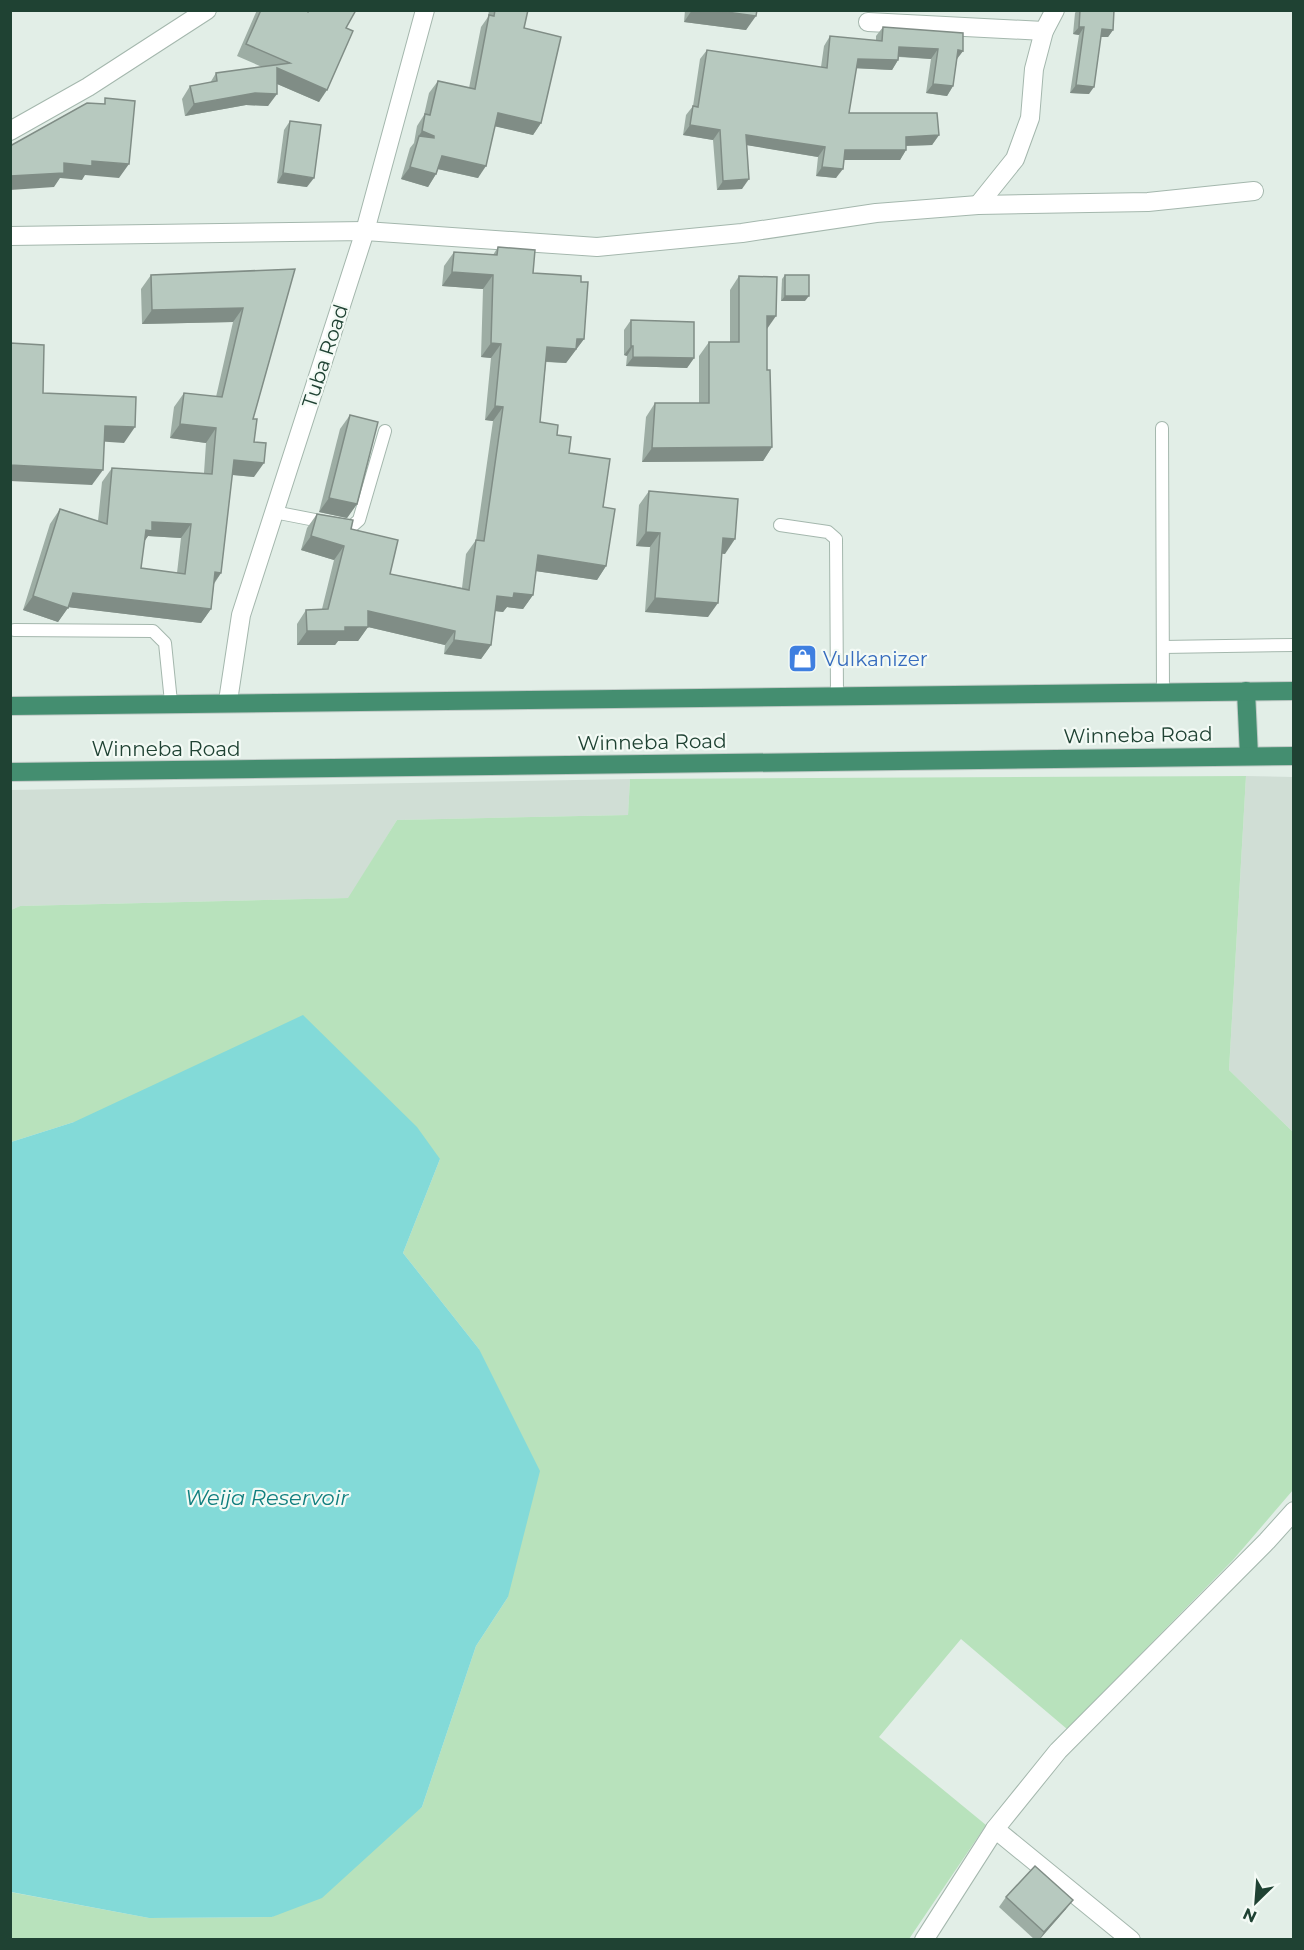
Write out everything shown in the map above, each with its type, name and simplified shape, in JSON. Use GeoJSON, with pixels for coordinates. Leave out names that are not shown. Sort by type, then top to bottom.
{"type":"FeatureCollection","features":[{"type":"Feature","properties":{"kind":"highway"},"geometry":{"type":"LineString","coordinates":[[1246,691],[1249,756]]}},
{"type":"Feature","properties":{"kind":"highway"},"geometry":{"type":"LineString","coordinates":[[10,706],[228,701],[1293,691]]}},
{"type":"Feature","properties":{"kind":"highway","name":"Winneba Road"},"geometry":{"type":"LineString","coordinates":[[10,771],[222,771],[1293,756]]}},
{"type":"Feature","properties":{"kind":"street"},"geometry":{"type":"LineString","coordinates":[[10,131],[88,87],[207,10]]}},
{"type":"Feature","properties":{"kind":"street","name":"Tuba Road"},"geometry":{"type":"LineString","coordinates":[[228,701],[241,615],[365,231],[425,10]]}},
{"type":"Feature","properties":{"kind":"street"},"geometry":{"type":"LineString","coordinates":[[978,205],[1015,159],[1030,118],[1034,69],[1044,31],[1055,10]]}},
{"type":"Feature","properties":{"kind":"street"},"geometry":{"type":"LineString","coordinates":[[868,22],[1044,31]]}},
{"type":"Feature","properties":{"kind":"street"},"geometry":{"type":"LineString","coordinates":[[10,236],[365,231],[597,247],[742,232],[876,213],[978,205],[1148,202],[1254,191]]}},
{"type":"Feature","properties":{"kind":"street"},"geometry":{"type":"LineString","coordinates":[[924,1940],[995,1829],[1058,1751],[1267,1541],[1293,1511]]}},
{"type":"Feature","properties":{"kind":"street"},"geometry":{"type":"LineString","coordinates":[[995,1829],[1131,1940]]}},
{"type":"Feature","properties":{"kind":"lane"},"geometry":{"type":"LineString","coordinates":[[1162,428],[1163,692]]}},
{"type":"Feature","properties":{"kind":"lane"},"geometry":{"type":"LineString","coordinates":[[274,512],[351,527],[359,520],[385,431]]}},
{"type":"Feature","properties":{"kind":"lane"},"geometry":{"type":"LineString","coordinates":[[780,525],[828,532],[836,539],[837,695]]}},
{"type":"Feature","properties":{"kind":"lane"},"geometry":{"type":"LineString","coordinates":[[14,630],[153,631],[165,643],[171,702]]}},
{"type":"Feature","properties":{"kind":"lane"},"geometry":{"type":"LineString","coordinates":[[1163,647],[1293,645]]}},
{"type":"Feature","properties":{"kind":"shaded area"},"geometry":{"type":"Polygon","coordinates":[[[1246,776],[1293,777],[1293,1132],[1229,1070],[1246,776]]]}},
{"type":"Feature","properties":{"kind":"shaded area"},"geometry":{"type":"Polygon","coordinates":[[[630,779],[628,815],[397,820],[349,898],[20,906],[11,910],[11,790],[630,779]]]}},
{"type":"Feature","properties":{"kind":"green space"},"geometry":{"type":"Polygon","coordinates":[[[1246,776],[1229,1070],[1293,1132],[1293,1490],[1233,1560],[1067,1729],[961,1639],[879,1737],[986,1825],[909,1939],[11,1939],[10,1892],[149,1918],[272,1917],[422,1807],[476,1646],[508,1597],[479,1349],[403,1253],[440,1159],[74,1122],[11,1142],[11,910],[20,906],[348,898],[397,820],[628,815],[630,779],[1246,776]]]}},
{"type":"Feature","properties":{"kind":"water","name":"Weija Reservoir"},"geometry":{"type":"Polygon","coordinates":[[[303,1015],[417,1127],[440,1159],[403,1253],[479,1349],[540,1471],[508,1597],[476,1646],[422,1807],[322,1898],[272,1917],[149,1918],[11,1892],[11,1142],[74,1122],[303,1015]]]}},
{"type":"Feature","properties":{"kind":"building"},"geometry":{"type":"Polygon","coordinates":[[[261,10],[305,10],[308,12],[309,10],[356,10],[346,28],[353,31],[327,90],[277,68],[277,94],[255,93],[194,104],[190,86],[217,81],[216,73],[290,63],[246,44],[261,10]]]}},
{"type":"Feature","properties":{"kind":"building"},"geometry":{"type":"Polygon","coordinates":[[[495,10],[528,10],[524,28],[561,37],[541,123],[498,113],[486,166],[442,156],[436,174],[410,167],[419,136],[434,138],[422,131],[425,114],[430,115],[438,81],[475,89],[489,15],[494,16],[495,10]]]}},
{"type":"Feature","properties":{"kind":"building"},"geometry":{"type":"Polygon","coordinates":[[[712,10],[757,10],[756,16],[712,10]]]}},
{"type":"Feature","properties":{"kind":"building"},"geometry":{"type":"Polygon","coordinates":[[[1080,10],[1114,10],[1113,30],[1102,29],[1094,87],[1076,85],[1084,27],[1079,27],[1080,10]]]}},
{"type":"Feature","properties":{"kind":"building"},"geometry":{"type":"Polygon","coordinates":[[[883,27],[963,33],[963,51],[958,50],[953,86],[933,84],[938,49],[899,47],[898,60],[858,59],[849,113],[937,113],[939,135],[906,137],[906,150],[845,150],[843,169],[822,167],[825,147],[746,135],[749,179],[723,181],[720,130],[690,125],[693,106],[698,107],[707,50],[827,68],[830,36],[882,41],[883,27]]]}},
{"type":"Feature","properties":{"kind":"building"},"geometry":{"type":"Polygon","coordinates":[[[105,98],[135,101],[129,164],[92,161],[92,166],[64,163],[64,173],[10,176],[10,146],[87,103],[105,104],[105,98]]]}},
{"type":"Feature","properties":{"kind":"building"},"geometry":{"type":"Polygon","coordinates":[[[290,121],[321,125],[314,178],[283,173],[290,121]]]}},
{"type":"Feature","properties":{"kind":"building"},"geometry":{"type":"Polygon","coordinates":[[[498,247],[535,250],[533,273],[581,276],[581,282],[588,282],[584,339],[577,339],[576,349],[547,347],[540,422],[558,425],[557,435],[571,437],[569,453],[610,459],[603,507],[615,509],[606,566],[538,555],[533,595],[514,593],[513,598],[497,596],[491,645],[454,640],[455,631],[368,611],[368,627],[345,627],[345,631],[307,631],[306,610],[328,609],[344,546],[311,536],[317,514],[353,520],[351,529],[398,540],[390,574],[469,590],[476,540],[484,541],[503,407],[495,406],[501,344],[491,343],[493,275],[452,272],[454,252],[497,255],[498,247]]]}},
{"type":"Feature","properties":{"kind":"building"},"geometry":{"type":"Polygon","coordinates":[[[295,269],[253,419],[257,419],[254,442],[266,443],[264,463],[234,460],[221,573],[215,572],[211,609],[73,593],[68,608],[33,596],[60,509],[107,524],[112,468],[212,474],[216,428],[180,424],[184,393],[222,397],[243,308],[152,310],[151,275],[295,269]],[[152,522],[152,531],[146,530],[141,568],[185,574],[191,524],[152,522]]]}},
{"type":"Feature","properties":{"kind":"building"},"geometry":{"type":"Polygon","coordinates":[[[785,275],[809,275],[809,296],[785,296],[785,275]]]}},
{"type":"Feature","properties":{"kind":"building"},"geometry":{"type":"Polygon","coordinates":[[[739,276],[777,277],[776,316],[767,316],[767,370],[770,370],[772,447],[652,448],[655,403],[709,403],[709,342],[739,342],[739,276]]]}},
{"type":"Feature","properties":{"kind":"building"},"geometry":{"type":"Polygon","coordinates":[[[631,320],[694,322],[694,358],[633,357],[631,320]]]}},
{"type":"Feature","properties":{"kind":"building"},"geometry":{"type":"Polygon","coordinates":[[[10,343],[44,345],[43,393],[136,397],[135,427],[105,426],[103,470],[10,465],[10,343]]]}},
{"type":"Feature","properties":{"kind":"building"},"geometry":{"type":"Polygon","coordinates":[[[350,415],[378,422],[357,504],[329,498],[350,415]]]}},
{"type":"Feature","properties":{"kind":"building"},"geometry":{"type":"Polygon","coordinates":[[[649,491],[738,499],[735,539],[723,538],[718,603],[655,598],[660,533],[646,532],[649,491]]]}},
{"type":"Feature","properties":{"kind":"building"},"geometry":{"type":"Polygon","coordinates":[[[1035,1866],[1073,1900],[1044,1932],[1006,1897],[1035,1866]]]}},
{"type":"Feature","properties":{"kind":"place","name":"Vulkanizer"},"geometry":{"type":"Point","coordinates":[802,659]}}]}
